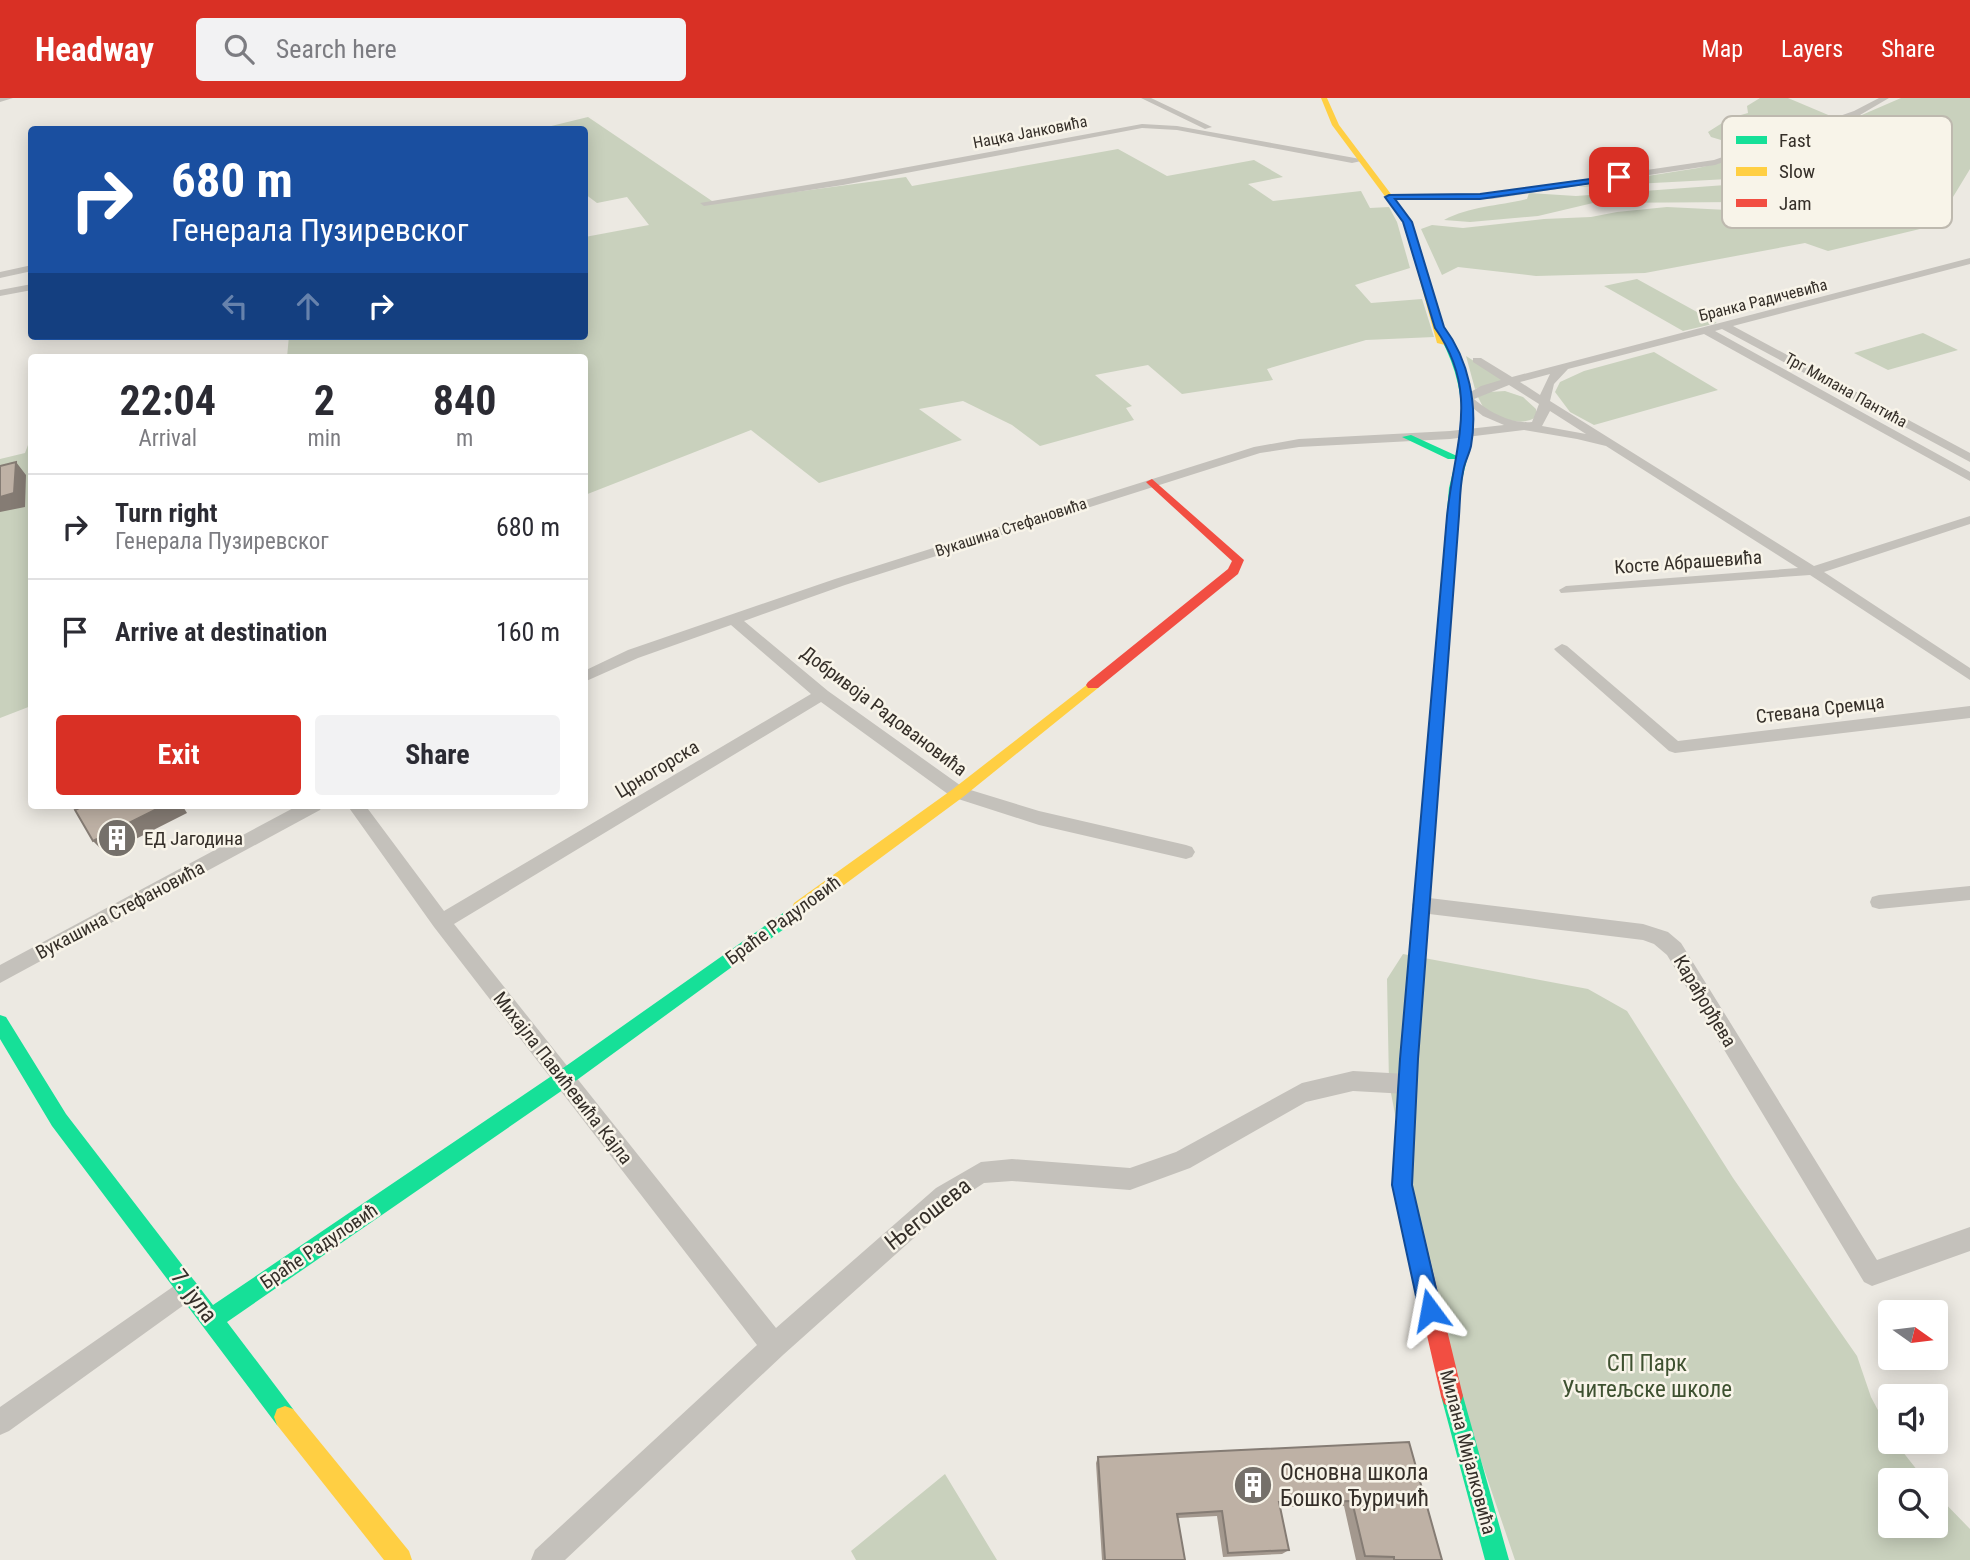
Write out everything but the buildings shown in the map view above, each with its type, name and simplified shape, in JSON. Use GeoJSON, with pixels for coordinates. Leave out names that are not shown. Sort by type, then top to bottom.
{"type":"FeatureCollection","features":[{"type":"Feature","properties":{"kind":"street"},"geometry":{"type":"LineString","coordinates":[[0,100],[9,98]]}},
{"type":"Feature","properties":{"kind":"street"},"geometry":{"type":"LineString","coordinates":[[1145,98],[1215,130],[1222,136]]}},
{"type":"Feature","properties":{"kind":"street","name":"Милана Мијалковића"},"geometry":{"type":"LineString","coordinates":[[1324,98],[1336,125],[1408,222],[1440,328],[1449,375],[1450,410],[1456,449]]}},
{"type":"Feature","properties":{"kind":"street"},"geometry":{"type":"LineString","coordinates":[[1848,116],[1885,98]]}},
{"type":"Feature","properties":{"kind":"street","name":"Нацка Јанковића"},"geometry":{"type":"LineString","coordinates":[[704,203],[843,182],[1142,126],[1177,128],[1362,160]]}},
{"type":"Feature","properties":{"kind":"street"},"geometry":{"type":"LineString","coordinates":[[1389,197],[1492,195],[1722,160]]}},
{"type":"Feature","properties":{"kind":"street","name":"Бранка Радичевића"},"geometry":{"type":"LineString","coordinates":[[1466,398],[1485,388],[1510,381],[1970,261]]}},
{"type":"Feature","properties":{"kind":"street"},"geometry":{"type":"LineString","coordinates":[[0,275],[28,269]]}},
{"type":"Feature","properties":{"kind":"street"},"geometry":{"type":"LineString","coordinates":[[0,293],[28,288]]}},
{"type":"Feature","properties":{"kind":"street","name":"Трг Милана Пантића"},"geometry":{"type":"LineString","coordinates":[[1725,326],[1970,458]]}},
{"type":"Feature","properties":{"kind":"street","name":"Милана Мијалковића"},"geometry":{"type":"LineString","coordinates":[[1440,328],[1450,342],[1462,371],[1466,398],[1456,449],[1407,1084],[1402,1185],[1436,1336],[1497,1560]]}},
{"type":"Feature","properties":{"kind":"street","name":"Трг Милана Пантића"},"geometry":{"type":"LineString","coordinates":[[1707,331],[1970,477]]}},
{"type":"Feature","properties":{"kind":"street"},"geometry":{"type":"LineString","coordinates":[[1450,342],[1607,443]]}},
{"type":"Feature","properties":{"kind":"street"},"geometry":{"type":"LineString","coordinates":[[1477,360],[1514,369],[1558,369]]}},
{"type":"Feature","properties":{"kind":"street"},"geometry":{"type":"LineString","coordinates":[[1407,437],[1432,446],[1456,449],[1540,422],[1540,399],[1558,369]]}},
{"type":"Feature","properties":{"kind":"street"},"geometry":{"type":"LineString","coordinates":[[1449,375],[1466,398],[1486,415],[1524,428],[1561,432],[1607,443]]}},
{"type":"Feature","properties":{"kind":"street"},"geometry":{"type":"LineString","coordinates":[[1485,388],[1505,389],[1540,399]]}},
{"type":"Feature","properties":{"kind":"street"},"geometry":{"type":"LineString","coordinates":[[1450,410],[1466,398]]}},
{"type":"Feature","properties":{"kind":"street"},"geometry":{"type":"LineString","coordinates":[[1433,436],[1456,449]]}},
{"type":"Feature","properties":{"kind":"street","name":"Вукашина Стефановића"},"geometry":{"type":"LineString","coordinates":[[588,675],[633,654],[840,582],[1152,482],[1275,446],[1433,436]]}},
{"type":"Feature","properties":{"kind":"street","name":"Косте Абрашевића"},"geometry":{"type":"LineString","coordinates":[[1607,443],[1718,509],[1886,617],[1970,675]]}},
{"type":"Feature","properties":{"kind":"street","name":"Браће Радуловић"},"geometry":{"type":"LineString","coordinates":[[211,1320],[564,1079],[958,793],[1237,566],[1238,560],[1152,482]]}},
{"type":"Feature","properties":{"kind":"street"},"geometry":{"type":"LineString","coordinates":[[1812,571],[1970,520]]}},
{"type":"Feature","properties":{"kind":"street","name":"Косте Абрашевића"},"geometry":{"type":"LineString","coordinates":[[1566,590],[1812,571]]}},
{"type":"Feature","properties":{"kind":"street","name":"Добривоја Радовановића"},"geometry":{"type":"LineString","coordinates":[[733,619],[822,695],[958,793],[1039,818],[1186,852]]}},
{"type":"Feature","properties":{"kind":"street","name":"Стевана Сремца"},"geometry":{"type":"LineString","coordinates":[[1562,649],[1675,747],[1970,712]]}},
{"type":"Feature","properties":{"kind":"street","name":"Црногорска"},"geometry":{"type":"LineString","coordinates":[[441,922],[822,695]]}},
{"type":"Feature","properties":{"kind":"street","name":"Вукашина Стефановића"},"geometry":{"type":"LineString","coordinates":[[0,975],[307,809]]}},
{"type":"Feature","properties":{"kind":"street","name":"Михајла Павићевића Кајла"},"geometry":{"type":"LineString","coordinates":[[359,809],[441,922],[774,1346]]}},
{"type":"Feature","properties":{"kind":"street"},"geometry":{"type":"LineString","coordinates":[[1879,902],[1970,893]]}},
{"type":"Feature","properties":{"kind":"street","name":"Карађорђева"},"geometry":{"type":"LineString","coordinates":[[1421,905],[1643,932],[1661,938],[1674,949],[1872,1274],[1970,1240]]}},
{"type":"Feature","properties":{"kind":"street","name":"7. јула"},"geometry":{"type":"LineString","coordinates":[[0,1023],[59,1120],[277,1408],[400,1560]]}},
{"type":"Feature","properties":{"kind":"street","name":"Његошева"},"geometry":{"type":"LineString","coordinates":[[545,1560],[774,1346],[944,1196],[981,1173],[1012,1170],[1130,1179],[1182,1160],[1302,1093],[1353,1081],[1407,1084]]}},
{"type":"Feature","properties":{"kind":"street"},"geometry":{"type":"LineString","coordinates":[[0,1422],[187,1289]]}},
{"type":"Feature","properties":{"kind":"green space"},"geometry":{"type":"Polygon","coordinates":[[[1760,98],[1788,98],[1831,116],[1737,116],[1748,113],[1747,106],[1760,98]]]}},
{"type":"Feature","properties":{"kind":"green space"},"geometry":{"type":"Polygon","coordinates":[[[1901,98],[1970,98],[1970,169],[1953,197],[1952,116],[1859,116],[1901,98]]]}},
{"type":"Feature","properties":{"kind":"green space"},"geometry":{"type":"Polygon","coordinates":[[[588,117],[715,203],[906,177],[912,186],[1118,149],[1167,176],[1254,160],[1283,177],[1248,184],[1273,201],[1361,191],[1370,208],[1389,207],[1397,222],[1410,268],[1355,285],[1371,303],[1422,299],[1434,337],[1366,340],[1267,369],[1273,380],[1182,394],[1148,365],[1095,375],[1132,406],[1126,408],[1134,420],[1040,446],[1012,425],[963,401],[919,409],[962,440],[819,483],[751,430],[588,494],[588,354],[287,354],[289,340],[588,340],[588,236],[649,225],[627,197],[597,203],[588,196],[588,126],[551,126],[588,117]]]}},
{"type":"Feature","properties":{"kind":"green space"},"geometry":{"type":"Polygon","coordinates":[[[1722,123],[1722,140],[1711,137],[1708,132],[1722,123]]]}},
{"type":"Feature","properties":{"kind":"green space"},"geometry":{"type":"Polygon","coordinates":[[[1722,162],[1722,179],[1578,187],[1722,162]]]}},
{"type":"Feature","properties":{"kind":"green space"},"geometry":{"type":"Polygon","coordinates":[[[1722,185],[1722,202],[1593,203],[1538,216],[1470,222],[1444,220],[1474,209],[1527,199],[1529,193],[1576,196],[1722,185]]]}},
{"type":"Feature","properties":{"kind":"green space"},"geometry":{"type":"Polygon","coordinates":[[[1667,207],[1722,210],[1722,228],[1920,229],[1828,251],[1805,243],[1645,273],[1536,276],[1458,267],[1442,275],[1421,229],[1432,225],[1463,228],[1591,217],[1667,207]]]}},
{"type":"Feature","properties":{"kind":"green space"},"geometry":{"type":"Polygon","coordinates":[[[1637,279],[1717,323],[1683,331],[1604,286],[1637,279]]]}},
{"type":"Feature","properties":{"kind":"green space"},"geometry":{"type":"Polygon","coordinates":[[[1923,333],[1958,350],[1888,370],[1854,353],[1923,333]]]}},
{"type":"Feature","properties":{"kind":"green space"},"geometry":{"type":"Polygon","coordinates":[[[1654,352],[1718,390],[1594,425],[1570,412],[1555,392],[1560,382],[1584,371],[1654,352]]]}},
{"type":"Feature","properties":{"kind":"green space"},"geometry":{"type":"Polygon","coordinates":[[[1466,356],[1504,380],[1475,389],[1466,356]]]}},
{"type":"Feature","properties":{"kind":"green space"},"geometry":{"type":"Polygon","coordinates":[[[1505,391],[1523,397],[1536,409],[1536,417],[1523,422],[1503,418],[1484,409],[1478,397],[1489,392],[1505,391]]]}},
{"type":"Feature","properties":{"kind":"green space"},"geometry":{"type":"Polygon","coordinates":[[[28,445],[28,707],[0,718],[0,459],[25,453],[28,445]]]}},
{"type":"Feature","properties":{"kind":"green space","name":"СП Парк Учитељске школе"},"geometry":{"type":"Polygon","coordinates":[[[1403,954],[1588,989],[1627,1011],[1733,1178],[1857,1356],[1878,1410],[1878,1454],[1904,1454],[1916,1468],[1878,1468],[1878,1538],[1948,1538],[1948,1506],[1970,1529],[1970,1560],[1515,1560],[1452,1375],[1389,1083],[1387,979],[1403,954]]]}},
{"type":"Feature","properties":{"kind":"green space"},"geometry":{"type":"Polygon","coordinates":[[[945,1474],[997,1560],[856,1560],[851,1551],[945,1474]]]}},
{"type":"Feature","properties":{"kind":"traffic: fast"},"geometry":{"type":"LineString","coordinates":[[1411,1223],[1402,1185],[1407,1084],[1455,488],[1468,418],[1461,371],[1440,328]]}},
{"type":"Feature","properties":{"kind":"traffic: fast"},"geometry":{"type":"LineString","coordinates":[[1407,437],[1452,457]]}},
{"type":"Feature","properties":{"kind":"traffic: fast"},"geometry":{"type":"LineString","coordinates":[[211,1320],[563,1079],[800,908]]}},
{"type":"Feature","properties":{"kind":"traffic: fast"},"geometry":{"type":"LineString","coordinates":[[0,1023],[59,1120],[285,1417]]}},
{"type":"Feature","properties":{"kind":"traffic: fast"},"geometry":{"type":"LineString","coordinates":[[1452,1396],[1497,1560]]}},
{"type":"Feature","properties":{"kind":"traffic: slow"},"geometry":{"type":"LineString","coordinates":[[1324,98],[1336,125],[1408,222],[1442,343]]}},
{"type":"Feature","properties":{"kind":"traffic: slow"},"geometry":{"type":"LineString","coordinates":[[800,908],[958,793],[1093,685]]}},
{"type":"Feature","properties":{"kind":"traffic: slow"},"geometry":{"type":"LineString","coordinates":[[285,1417],[400,1560]]}},
{"type":"Feature","properties":{"kind":"traffic: jam"},"geometry":{"type":"LineString","coordinates":[[1093,685],[1234,571],[1238,560],[1152,482]]}},
{"type":"Feature","properties":{"kind":"traffic: jam"},"geometry":{"type":"LineString","coordinates":[[1411,1223],[1452,1396]]}},
{"type":"Feature","properties":{"kind":"place","name":"ЕД Јагодина"},"geometry":{"type":"Point","coordinates":[117,838]}},
{"type":"Feature","properties":{"kind":"place","name":"Основна школа Бошко Ђуричић"},"geometry":{"type":"Point","coordinates":[1253,1485]}},
{"type":"Feature","properties":{"kind":"route"},"geometry":{"type":"LineString","coordinates":[[1430,1310],[1402,1185],[1409,1059],[1453,516],[1457,469],[1465,446],[1466,398],[1460,363],[1440,328],[1408,222],[1389,197],[1480,197],[1619,177]]}}]}
